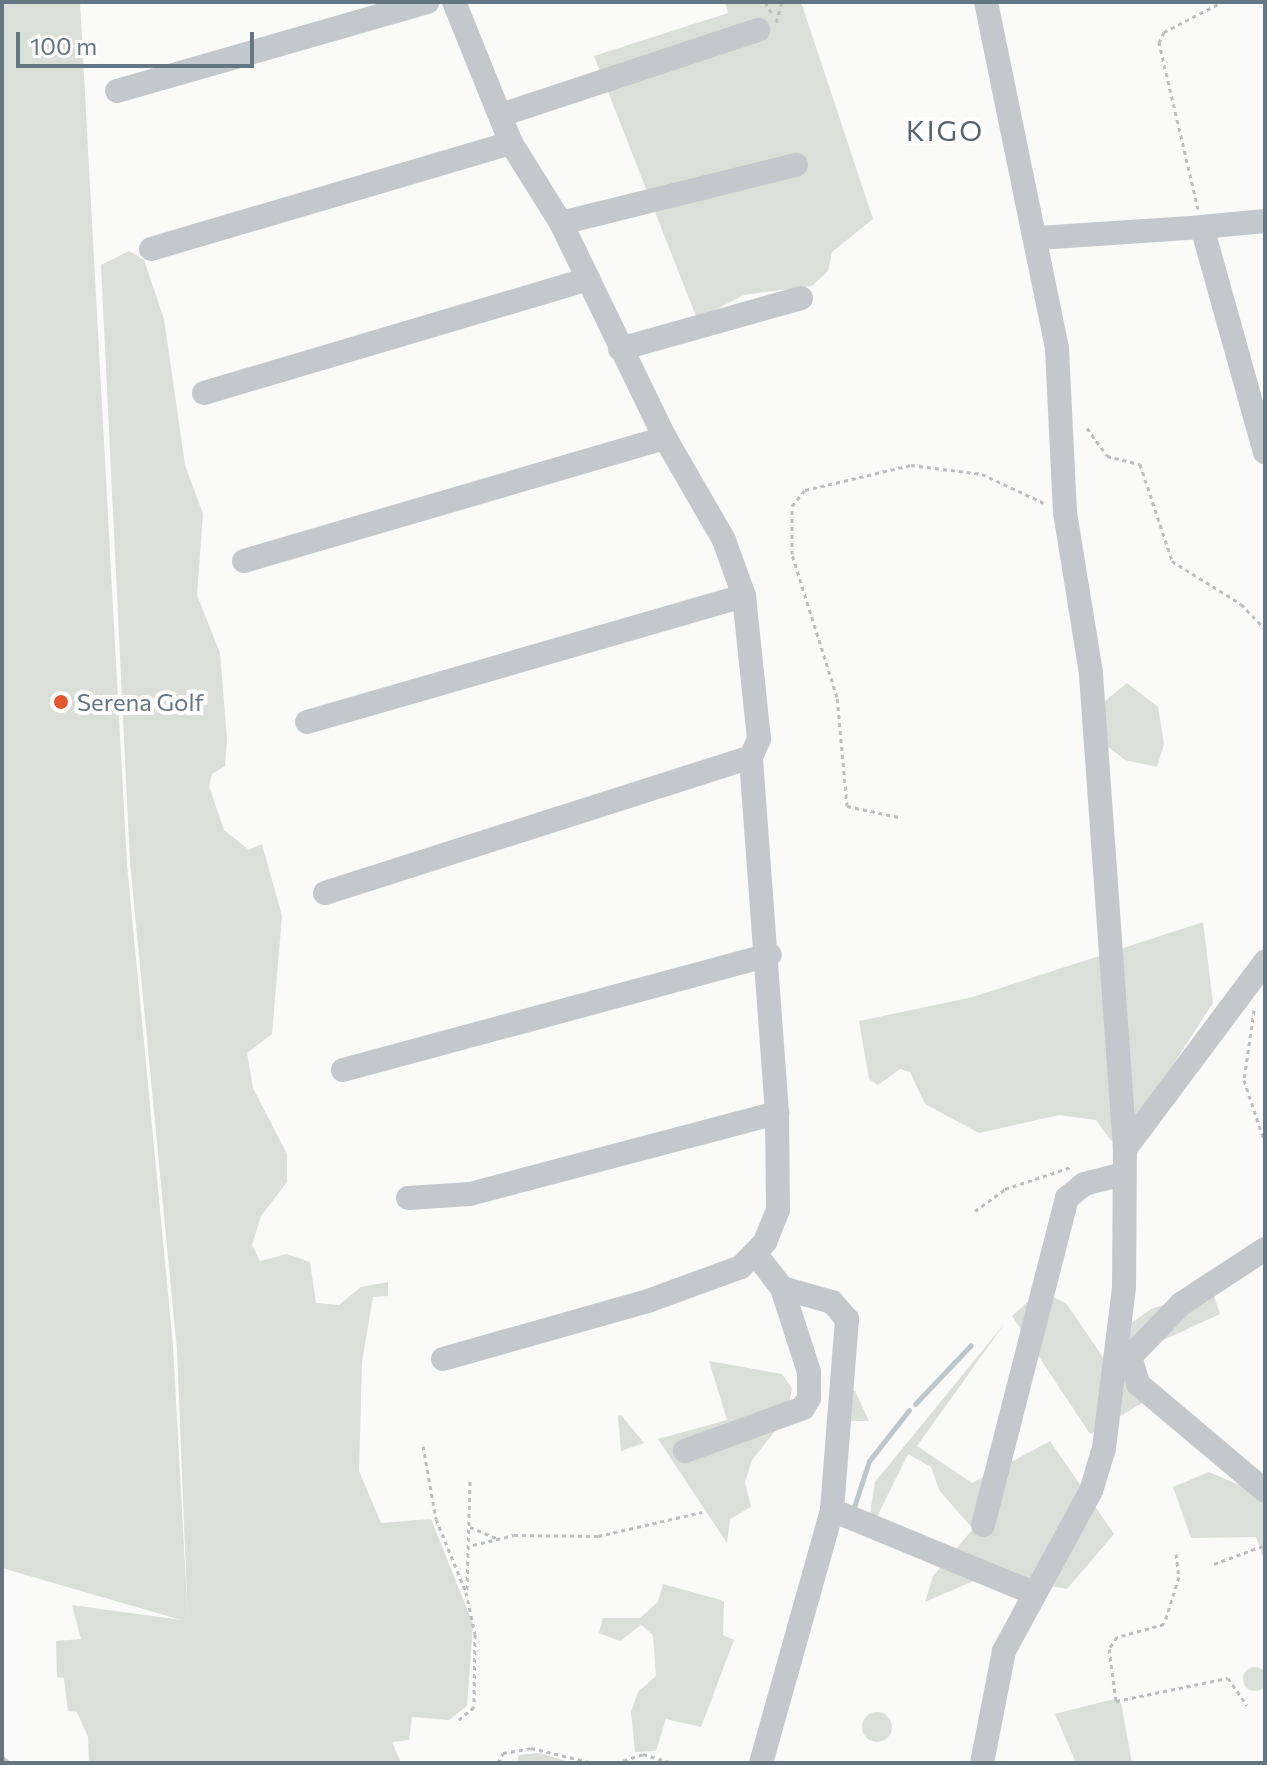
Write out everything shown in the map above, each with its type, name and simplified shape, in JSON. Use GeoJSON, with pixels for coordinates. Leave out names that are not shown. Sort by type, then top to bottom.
{"type":"FeatureCollection","features":[{"type":"Feature","properties":{"kind":"street"},"geometry":{"type":"LineString","coordinates":[[117,91],[428,2]]}},
{"type":"Feature","properties":{"kind":"street"},"geometry":{"type":"LineString","coordinates":[[443,1359],[648,1301],[741,1267],[755,1253],[778,1210],[770,955],[751,757],[759,739],[744,596],[724,540],[665,438],[561,223],[511,143],[454,2]]}},
{"type":"Feature","properties":{"kind":"street"},"geometry":{"type":"LineString","coordinates":[[982,1763],[1004,1651],[1091,1491],[1104,1448],[1124,1287],[1125,1149],[1091,673],[1065,513],[1057,348],[1038,238],[986,2]]}},
{"type":"Feature","properties":{"kind":"street"},"geometry":{"type":"LineString","coordinates":[[501,115],[758,30]]}},
{"type":"Feature","properties":{"kind":"street"},"geometry":{"type":"LineString","coordinates":[[151,249],[511,143]]}},
{"type":"Feature","properties":{"kind":"street"},"geometry":{"type":"LineString","coordinates":[[561,223],[796,165]]}},
{"type":"Feature","properties":{"kind":"street"},"geometry":{"type":"LineString","coordinates":[[1038,238],[1265,221]]}},
{"type":"Feature","properties":{"kind":"street"},"geometry":{"type":"LineString","coordinates":[[1202,227],[1265,452]]}},
{"type":"Feature","properties":{"kind":"street"},"geometry":{"type":"LineString","coordinates":[[204,393],[588,279]]}},
{"type":"Feature","properties":{"kind":"street"},"geometry":{"type":"LineString","coordinates":[[620,349],[801,298]]}},
{"type":"Feature","properties":{"kind":"street"},"geometry":{"type":"LineString","coordinates":[[244,561],[665,438]]}},
{"type":"Feature","properties":{"kind":"street"},"geometry":{"type":"LineString","coordinates":[[307,722],[744,596]]}},
{"type":"Feature","properties":{"kind":"street"},"geometry":{"type":"LineString","coordinates":[[325,893],[751,757]]}},
{"type":"Feature","properties":{"kind":"street"},"geometry":{"type":"LineString","coordinates":[[343,1070],[770,955]]}},
{"type":"Feature","properties":{"kind":"street"},"geometry":{"type":"LineString","coordinates":[[1125,1149],[1261,967]]}},
{"type":"Feature","properties":{"kind":"street"},"geometry":{"type":"LineString","coordinates":[[408,1198],[470,1194],[777,1113]]}},
{"type":"Feature","properties":{"kind":"street"},"geometry":{"type":"LineString","coordinates":[[983,1525],[1067,1198],[1084,1184],[1123,1174]]}},
{"type":"Feature","properties":{"kind":"street"},"geometry":{"type":"LineString","coordinates":[[1265,1249],[1181,1304],[1130,1357],[1138,1384],[1265,1491]]}},
{"type":"Feature","properties":{"kind":"street"},"geometry":{"type":"LineString","coordinates":[[685,1451],[803,1408],[809,1398],[809,1372],[782,1288],[755,1253]]}},
{"type":"Feature","properties":{"kind":"street"},"geometry":{"type":"LineString","coordinates":[[761,1763],[832,1510],[847,1319],[832,1302],[782,1288]]}},
{"type":"Feature","properties":{"kind":"street"},"geometry":{"type":"LineString","coordinates":[[832,1510],[1033,1593]]}},
{"type":"Feature","properties":{"kind":"path"},"geometry":{"type":"LineString","coordinates":[[765,2],[776,22],[782,2]]}},
{"type":"Feature","properties":{"kind":"path"},"geometry":{"type":"LineString","coordinates":[[1202,227],[1159,43],[1164,32],[1222,2]]}},
{"type":"Feature","properties":{"kind":"path"},"geometry":{"type":"LineString","coordinates":[[1087,428],[1107,456],[1140,464],[1172,561],[1241,604],[1265,629]]}},
{"type":"Feature","properties":{"kind":"path"},"geometry":{"type":"LineString","coordinates":[[898,817],[847,806],[837,697],[792,554],[792,506],[805,490],[911,465],[982,474],[1065,513]]}},
{"type":"Feature","properties":{"kind":"path"},"geometry":{"type":"LineString","coordinates":[[1261,967],[1244,1080],[1265,1143]]}},
{"type":"Feature","properties":{"kind":"path"},"geometry":{"type":"LineString","coordinates":[[975,1211],[1005,1189],[1080,1165]]}},
{"type":"Feature","properties":{"kind":"path"},"geometry":{"type":"LineString","coordinates":[[423,1446],[436,1519],[466,1592]]}},
{"type":"Feature","properties":{"kind":"path"},"geometry":{"type":"LineString","coordinates":[[456,1722],[474,1707],[466,1592],[473,1545],[470,1479]]}},
{"type":"Feature","properties":{"kind":"path"},"geometry":{"type":"LineString","coordinates":[[473,1545],[500,1539],[598,1536],[702,1512]]}},
{"type":"Feature","properties":{"kind":"path"},"geometry":{"type":"LineString","coordinates":[[470,1526],[500,1539]]}},
{"type":"Feature","properties":{"kind":"path"},"geometry":{"type":"LineString","coordinates":[[1214,1564],[1265,1545]]}},
{"type":"Feature","properties":{"kind":"path"},"geometry":{"type":"LineString","coordinates":[[1176,1554],[1179,1577],[1164,1624],[1117,1637],[1109,1649],[1116,1701],[1228,1678],[1247,1705]]}},
{"type":"Feature","properties":{"kind":"path"},"geometry":{"type":"LineString","coordinates":[[498,1763],[503,1753],[531,1748],[593,1763]]}},
{"type":"Feature","properties":{"kind":"path"},"geometry":{"type":"LineString","coordinates":[[616,1763],[643,1754],[672,1763]]}},
{"type":"Feature","properties":{"kind":"shaded area"},"geometry":{"type":"Polygon","coordinates":[[[2,2],[80,2],[127,865],[173,1346],[188,1621],[177,1350],[130,862],[101,265],[129,251],[144,260],[164,319],[185,465],[203,514],[197,595],[220,653],[227,739],[225,766],[212,774],[209,786],[224,830],[249,850],[262,844],[282,916],[272,1034],[247,1053],[253,1088],[287,1154],[287,1182],[261,1216],[252,1245],[260,1261],[287,1254],[310,1262],[316,1303],[339,1305],[361,1287],[388,1282],[388,1296],[373,1297],[362,1362],[359,1471],[381,1523],[431,1519],[473,1624],[467,1706],[449,1720],[412,1717],[409,1740],[392,1742],[401,1763],[89,1763],[88,1737],[77,1712],[68,1711],[64,1678],[57,1677],[56,1641],[81,1639],[72,1605],[181,1620],[2,1568],[2,2]]]}},
{"type":"Feature","properties":{"kind":"shaded area"},"geometry":{"type":"Polygon","coordinates":[[[725,2],[801,2],[873,219],[832,252],[828,271],[812,286],[744,295],[697,319],[594,56],[728,13],[725,2]]]}},
{"type":"Feature","properties":{"kind":"shaded area"},"geometry":{"type":"Polygon","coordinates":[[[1127,683],[1158,707],[1164,744],[1157,767],[1125,760],[1098,739],[1100,705],[1127,683]]]}},
{"type":"Feature","properties":{"kind":"shaded area"},"geometry":{"type":"Polygon","coordinates":[[[1203,922],[1213,1003],[1127,1136],[1111,1141],[1096,1120],[1059,1115],[979,1133],[925,1104],[910,1072],[900,1069],[878,1085],[869,1079],[859,1021],[973,997],[1203,922]]]}},
{"type":"Feature","properties":{"kind":"shaded area"},"geometry":{"type":"Polygon","coordinates":[[[1212,1290],[1220,1314],[1131,1355],[1105,1342],[1151,1309],[1212,1290]]]}},
{"type":"Feature","properties":{"kind":"shaded area"},"geometry":{"type":"Polygon","coordinates":[[[1053,1297],[1066,1303],[1106,1362],[1149,1399],[1090,1434],[1012,1316],[1030,1300],[1053,1297]]]}},
{"type":"Feature","properties":{"kind":"shaded area"},"geometry":{"type":"Polygon","coordinates":[[[1005,1323],[917,1446],[972,1483],[1050,1441],[1114,1534],[1067,1589],[987,1575],[925,1602],[933,1576],[973,1529],[939,1490],[931,1467],[908,1454],[866,1539],[875,1482],[1005,1323]]]}},
{"type":"Feature","properties":{"kind":"shaded area"},"geometry":{"type":"Polygon","coordinates":[[[709,1361],[782,1374],[792,1388],[787,1416],[752,1460],[745,1482],[751,1507],[730,1519],[727,1543],[658,1439],[727,1420],[709,1361]]]}},
{"type":"Feature","properties":{"kind":"shaded area"},"geometry":{"type":"Polygon","coordinates":[[[847,1387],[855,1391],[869,1421],[842,1421],[847,1387]]]}},
{"type":"Feature","properties":{"kind":"shaded area"},"geometry":{"type":"Polygon","coordinates":[[[621,1415],[644,1443],[621,1451],[618,1416],[621,1415]]]}},
{"type":"Feature","properties":{"kind":"shaded area"},"geometry":{"type":"Polygon","coordinates":[[[1209,1472],[1265,1496],[1265,1562],[1256,1537],[1191,1538],[1173,1487],[1209,1472]]]}},
{"type":"Feature","properties":{"kind":"shaded area"},"geometry":{"type":"Polygon","coordinates":[[[663,1584],[724,1601],[723,1635],[734,1640],[701,1727],[666,1719],[656,1751],[635,1752],[631,1712],[638,1692],[656,1676],[653,1635],[641,1625],[620,1641],[599,1633],[603,1618],[640,1618],[658,1602],[663,1584]]]}},
{"type":"Feature","properties":{"kind":"shaded area"},"geometry":{"type":"Polygon","coordinates":[[[1255,1667],[1263,1671],[1267,1679],[1263,1687],[1255,1691],[1247,1687],[1243,1679],[1247,1671],[1255,1667]]]}},
{"type":"Feature","properties":{"kind":"shaded area"},"geometry":{"type":"Polygon","coordinates":[[[1114,1699],[1121,1703],[1132,1763],[1076,1763],[1055,1714],[1114,1699]]]}},
{"type":"Feature","properties":{"kind":"shaded area"},"geometry":{"type":"Polygon","coordinates":[[[877,1712],[883,1713],[891,1721],[891,1733],[883,1741],[877,1742],[871,1741],[863,1733],[862,1727],[863,1721],[871,1713],[877,1712]]]}},
{"type":"Feature","properties":{"kind":"shaded area"},"geometry":{"type":"Polygon","coordinates":[[[540,1753],[573,1763],[518,1763],[518,1755],[540,1753]]]}},
{"type":"Feature","properties":{"kind":"waterway"},"geometry":{"type":"LineString","coordinates":[[915,1404],[971,1345]]}},
{"type":"Feature","properties":{"kind":"waterway"},"geometry":{"type":"LineString","coordinates":[[854,1507],[869,1461],[909,1410]]}},
{"type":"Feature","properties":{"kind":"waterway"},"geometry":{"type":"LineString","coordinates":[[2,1758],[8,1763]]}},
{"type":"Feature","properties":{"kind":"place","name":"Serena Golf"},"geometry":{"type":"Point","coordinates":[61,702]}},
{"type":"Feature","properties":{"kind":"district","name":"KIGO"},"geometry":{"type":"Point","coordinates":[945,130]}}]}
